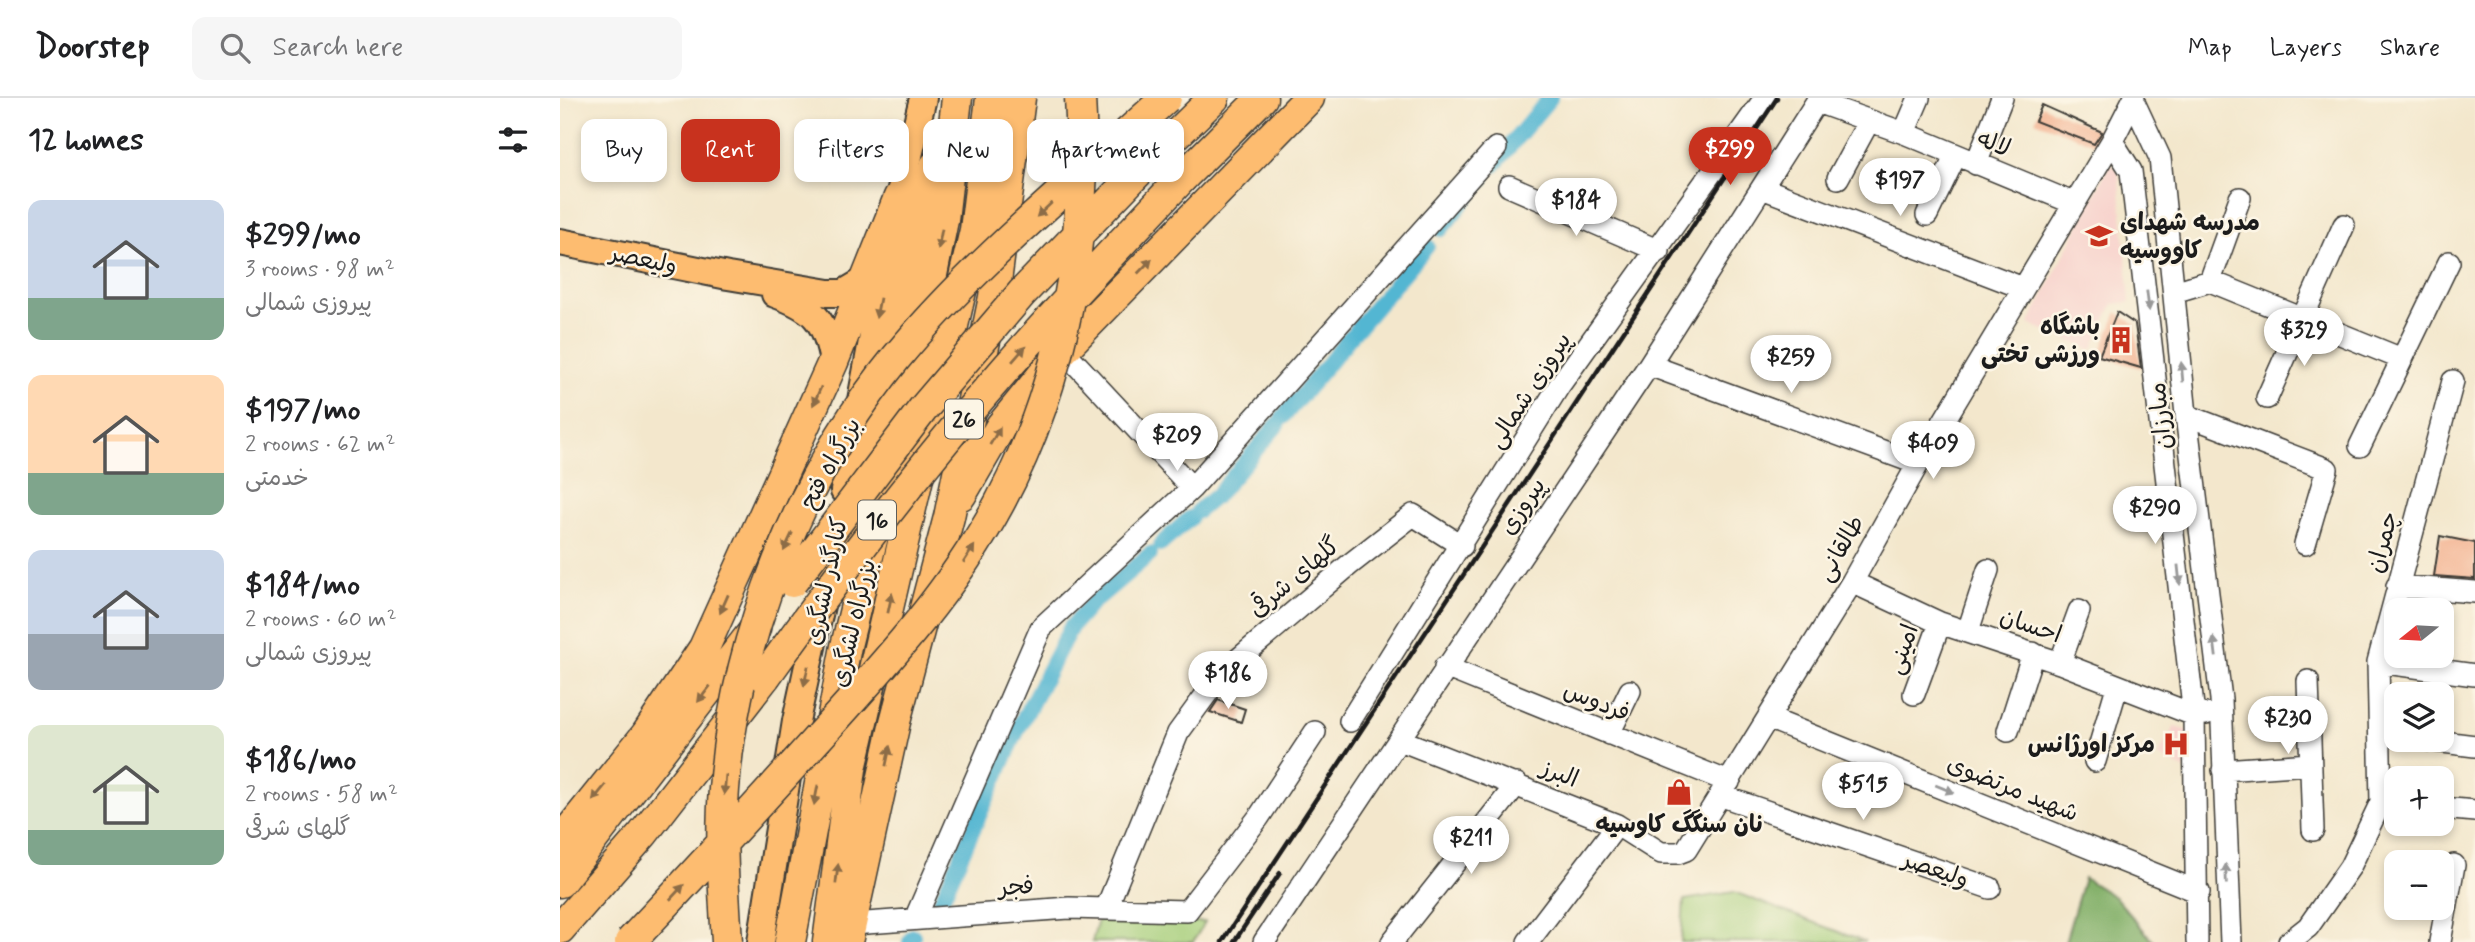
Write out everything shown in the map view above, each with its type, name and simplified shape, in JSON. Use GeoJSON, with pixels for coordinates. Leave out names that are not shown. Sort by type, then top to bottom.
{"type":"FeatureCollection","features":[{"type":"Feature","properties":{"kind":"highway"},"geometry":{"type":"LineString","coordinates":[[830,565],[868,450],[914,237],[956,98]]}},
{"type":"Feature","properties":{"kind":"highway","name":"بزرگراه لشگری"},"geometry":{"type":"LineString","coordinates":[[790,942],[846,646],[909,389],[943,220],[956,98]]}},
{"type":"Feature","properties":{"kind":"highway","name":"بزرگراه لشگری"},"geometry":{"type":"LineString","coordinates":[[828,942],[851,769],[975,230],[991,98]]}},
{"type":"Feature","properties":{"kind":"highway"},"geometry":{"type":"LineString","coordinates":[[850,933],[895,722],[949,517],[994,297],[1020,98]]}},
{"type":"Feature","properties":{"kind":"highway"},"geometry":{"type":"LineString","coordinates":[[630,942],[895,653],[943,595],[1000,502],[1026,448],[1068,307],[1076,263],[1084,149],[1080,98]]}},
{"type":"Feature","properties":{"kind":"highway","name":"بزرگراه فتح"},"geometry":{"type":"LineString","coordinates":[[727,942],[722,831],[724,788],[742,667],[775,569],[815,485],[838,441],[895,359],[951,297],[1166,98]]}},
{"type":"Feature","properties":{"kind":"highway"},"geometry":{"type":"LineString","coordinates":[[1178,119],[1194,98]]}},
{"type":"Feature","properties":{"kind":"highway","name":"26"},"geometry":{"type":"LineString","coordinates":[[1184,127],[1214,98]]}},
{"type":"Feature","properties":{"kind":"highway","name":"26"},"geometry":{"type":"LineString","coordinates":[[560,929],[643,834],[765,677],[816,605],[940,447],[1024,348],[1183,177],[1262,98]]}},
{"type":"Feature","properties":{"kind":"highway"},"geometry":{"type":"LineString","coordinates":[[949,517],[1001,426],[1063,351],[1309,98]]}},
{"type":"Feature","properties":{"kind":"highway","name":"26"},"geometry":{"type":"LineString","coordinates":[[560,882],[923,408],[1022,293],[1129,182]]}},
{"type":"Feature","properties":{"kind":"highway"},"geometry":{"type":"LineString","coordinates":[[560,842],[646,735],[704,648],[833,362],[899,197]]}},
{"type":"Feature","properties":{"kind":"highway"},"geometry":{"type":"LineString","coordinates":[[577,942],[615,884],[643,834]]}},
{"type":"Feature","properties":{"kind":"main road","name":"کنارگذر لشگری"},"geometry":{"type":"LineString","coordinates":[[761,942],[796,721],[830,565],[899,197],[923,98]]}},
{"type":"Feature","properties":{"kind":"main road","name":"ولیعصر"},"geometry":{"type":"LineString","coordinates":[[560,242],[728,276],[829,293],[844,293],[866,280]]}},
{"type":"Feature","properties":{"kind":"main road","name":"ولیعصر"},"geometry":{"type":"LineString","coordinates":[[728,276],[808,308],[823,324],[833,362]]}},
{"type":"Feature","properties":{"kind":"street","name":"پیروزی شمالی"},"geometry":{"type":"LineString","coordinates":[[1350,721],[1462,546],[1559,386],[1659,251],[1765,98]]}},
{"type":"Feature","properties":{"kind":"street"},"geometry":{"type":"LineString","coordinates":[[1904,133],[1919,98]]}},
{"type":"Feature","properties":{"kind":"street"},"geometry":{"type":"LineString","coordinates":[[1976,164],[2002,98]]}},
{"type":"Feature","properties":{"kind":"street","name":"طالقانی"},"geometry":{"type":"LineString","coordinates":[[1693,841],[1852,582],[1918,464],[2112,141],[2133,99]]}},
{"type":"Feature","properties":{"kind":"street","name":"مبارزان"},"geometry":{"type":"LineString","coordinates":[[2133,99],[2160,158],[2186,415],[2222,714],[2222,770],[2231,942]]}},
{"type":"Feature","properties":{"kind":"street","name":"لاله"},"geometry":{"type":"LineString","coordinates":[[1818,100],[2073,204]]}},
{"type":"Feature","properties":{"kind":"street","name":"پیروزی"},"geometry":{"type":"LineString","coordinates":[[1264,942],[1648,365],[1818,100]]}},
{"type":"Feature","properties":{"kind":"street"},"geometry":{"type":"LineString","coordinates":[[1839,178],[1869,121]]}},
{"type":"Feature","properties":{"kind":"street","name":"مبارزان"},"geometry":{"type":"LineString","coordinates":[[2112,141],[2132,171],[2194,715],[2199,892],[2197,942]]}},
{"type":"Feature","properties":{"kind":"street"},"geometry":{"type":"LineString","coordinates":[[915,919],[1041,628],[1192,488],[1496,148]]}},
{"type":"Feature","properties":{"kind":"street"},"geometry":{"type":"LineString","coordinates":[[1927,215],[1956,155]]}},
{"type":"Feature","properties":{"kind":"street"},"geometry":{"type":"LineString","coordinates":[[2132,171],[2160,158]]}},
{"type":"Feature","properties":{"kind":"street"},"geometry":{"type":"LineString","coordinates":[[1509,186],[1659,251]]}},
{"type":"Feature","properties":{"kind":"street"},"geometry":{"type":"LineString","coordinates":[[1762,188],[2022,288]]}},
{"type":"Feature","properties":{"kind":"street"},"geometry":{"type":"LineString","coordinates":[[2210,281],[2239,198]]}},
{"type":"Feature","properties":{"kind":"street"},"geometry":{"type":"LineString","coordinates":[[2267,398],[2344,225]]}},
{"type":"Feature","properties":{"kind":"street"},"geometry":{"type":"LineString","coordinates":[[2360,446],[2449,262]]}},
{"type":"Feature","properties":{"kind":"street"},"geometry":{"type":"LineString","coordinates":[[2174,292],[2210,281],[2402,359]]}},
{"type":"Feature","properties":{"kind":"street"},"geometry":{"type":"LineString","coordinates":[[1063,351],[1192,488]]}},
{"type":"Feature","properties":{"kind":"street"},"geometry":{"type":"LineString","coordinates":[[1648,365],[1918,464]]}},
{"type":"Feature","properties":{"kind":"street","name":"چمران"},"geometry":{"type":"LineString","coordinates":[[2384,711],[2378,663],[2453,380]]}},
{"type":"Feature","properties":{"kind":"street"},"geometry":{"type":"LineString","coordinates":[[2186,415],[2327,469],[2305,544]]}},
{"type":"Feature","properties":{"kind":"street","name":"گلهای شرقی"},"geometry":{"type":"LineString","coordinates":[[1106,909],[1178,733],[1221,674],[1411,517],[1417,516],[1462,546]]}},
{"type":"Feature","properties":{"kind":"street"},"geometry":{"type":"LineString","coordinates":[[1968,631],[1988,570]]}},
{"type":"Feature","properties":{"kind":"street","name":"احسان"},"geometry":{"type":"LineString","coordinates":[[1852,582],[1940,622],[2033,653],[2194,715]]}},
{"type":"Feature","properties":{"kind":"street"},"geometry":{"type":"LineString","coordinates":[[2397,586],[2475,592]]}},
{"type":"Feature","properties":{"kind":"street"},"geometry":{"type":"LineString","coordinates":[[2060,663],[2079,611]]}},
{"type":"Feature","properties":{"kind":"street","name":"امینی"},"geometry":{"type":"LineString","coordinates":[[1913,694],[1940,622]]}},
{"type":"Feature","properties":{"kind":"street"},"geometry":{"type":"LineString","coordinates":[[2008,731],[2033,653]]}},
{"type":"Feature","properties":{"kind":"street"},"geometry":{"type":"LineString","coordinates":[[2378,663],[2475,675]]}},
{"type":"Feature","properties":{"kind":"street","name":"فردوس"},"geometry":{"type":"LineString","coordinates":[[1446,667],[1609,734],[1725,789]]}},
{"type":"Feature","properties":{"kind":"street"},"geometry":{"type":"LineString","coordinates":[[2308,681],[2313,830]]}},
{"type":"Feature","properties":{"kind":"street"},"geometry":{"type":"LineString","coordinates":[[2095,761],[2118,687]]}},
{"type":"Feature","properties":{"kind":"street"},"geometry":{"type":"LineString","coordinates":[[1609,734],[1630,691]]}},
{"type":"Feature","properties":{"kind":"street"},"geometry":{"type":"LineString","coordinates":[[2194,715],[2222,714]]}},
{"type":"Feature","properties":{"kind":"street","name":"شهید مرتضوی"},"geometry":{"type":"LineString","coordinates":[[1768,718],[2199,892]]}},
{"type":"Feature","properties":{"kind":"street","name":"فجر"},"geometry":{"type":"LineString","coordinates":[[850,933],[915,919],[1106,909],[1183,912],[1190,908],[1259,817],[1315,732]]}},
{"type":"Feature","properties":{"kind":"street","name":"البرز"},"geometry":{"type":"LineString","coordinates":[[1400,740],[1617,825],[1661,853],[1678,853],[1686,850],[1693,841]]}},
{"type":"Feature","properties":{"kind":"street"},"geometry":{"type":"LineString","coordinates":[[2454,743],[2475,746]]}},
{"type":"Feature","properties":{"kind":"street"},"geometry":{"type":"LineString","coordinates":[[2222,770],[2309,764]]}},
{"type":"Feature","properties":{"kind":"street"},"geometry":{"type":"LineString","coordinates":[[1392,942],[1517,784]]}},
{"type":"Feature","properties":{"kind":"street","name":"ولیعصر"},"geometry":{"type":"LineString","coordinates":[[1725,789],[1990,888]]}},
{"type":"Feature","properties":{"kind":"street"},"geometry":{"type":"LineString","coordinates":[[2454,809],[2475,811]]}},
{"type":"Feature","properties":{"kind":"street","name":"چمران"},"geometry":{"type":"LineString","coordinates":[[2289,942],[2308,927],[2350,867],[2384,810]]}},
{"type":"Feature","properties":{"kind":"street"},"geometry":{"type":"LineString","coordinates":[[1528,942],[1617,825]]}},
{"type":"Feature","properties":{"kind":"street"},"geometry":{"type":"LineString","coordinates":[[2440,942],[2444,920]]}},
{"type":"Feature","properties":{"kind":"shaded area","name":"مدرسه شهدای کاووسیه"},"geometry":{"type":"Polygon","coordinates":[[[2110,164],[2118,169],[2130,302],[2113,304],[2092,350],[2029,324],[2110,164]]]}},
{"type":"Feature","properties":{"kind":"shaded area","name":"مرکز اورژانس"},"geometry":{"type":"Polygon","coordinates":[[[2174,727],[2190,731],[2185,770],[2158,756],[2174,727]]]}},
{"type":"Feature","properties":{"kind":"green space"},"geometry":{"type":"Polygon","coordinates":[[[2084,878],[2116,898],[2154,942],[2065,942],[2084,878]]]}},
{"type":"Feature","properties":{"kind":"green space"},"geometry":{"type":"Polygon","coordinates":[[[1734,892],[1865,942],[1681,942],[1684,900],[1734,892]]]}},
{"type":"Feature","properties":{"kind":"green space"},"geometry":{"type":"Polygon","coordinates":[[[1098,920],[1205,922],[1193,942],[1092,942],[1098,920]]]}},
{"type":"Feature","properties":{"kind":"building"},"geometry":{"type":"Polygon","coordinates":[[[2042,105],[2102,132],[2094,144],[2035,121],[2042,105]]]}},
{"type":"Feature","properties":{"kind":"building","name":"باشگاه ورزشی تختی"},"geometry":{"type":"Polygon","coordinates":[[[2117,312],[2135,324],[2141,368],[2099,356],[2117,312]]]}},
{"type":"Feature","properties":{"kind":"building"},"geometry":{"type":"Polygon","coordinates":[[[2440,536],[2475,543],[2475,579],[2434,576],[2440,536]]]}},
{"type":"Feature","properties":{"kind":"building"},"geometry":{"type":"Polygon","coordinates":[[[1218,700],[1245,709],[1241,722],[1210,712],[1218,700]]]}},
{"type":"Feature","properties":{"kind":"waterway"},"geometry":{"type":"LineString","coordinates":[[1494,165],[1550,98]]}},
{"type":"Feature","properties":{"kind":"waterway"},"geometry":{"type":"LineString","coordinates":[[1441,229],[1482,179]]}},
{"type":"Feature","properties":{"kind":"waterway"},"geometry":{"type":"LineString","coordinates":[[1394,285],[1427,246]]}},
{"type":"Feature","properties":{"kind":"waterway"},"geometry":{"type":"LineString","coordinates":[[1356,330],[1390,290]]}},
{"type":"Feature","properties":{"kind":"waterway"},"geometry":{"type":"LineString","coordinates":[[1328,364],[1351,336]]}},
{"type":"Feature","properties":{"kind":"waterway"},"geometry":{"type":"LineString","coordinates":[[1282,418],[1324,369]]}},
{"type":"Feature","properties":{"kind":"waterway"},"geometry":{"type":"LineString","coordinates":[[1198,511],[1218,494],[1277,425]]}},
{"type":"Feature","properties":{"kind":"waterway"},"geometry":{"type":"LineString","coordinates":[[1161,544],[1190,518]]}},
{"type":"Feature","properties":{"kind":"waterway"},"geometry":{"type":"LineString","coordinates":[[1096,600],[1150,554]]}},
{"type":"Feature","properties":{"kind":"waterway"},"geometry":{"type":"LineString","coordinates":[[939,905],[1016,733],[1071,627],[1092,603]]}},
{"type":"Feature","properties":{"kind":"waterway"},"geometry":{"type":"LineString","coordinates":[[910,942],[913,936]]}},
{"type":"Feature","properties":{"kind":"railway"},"geometry":{"type":"LineString","coordinates":[[1222,942],[1777,98]]}},
{"type":"Feature","properties":{"kind":"railway"},"geometry":{"type":"LineString","coordinates":[[1234,942],[1280,873]]}},
{"type":"Feature","properties":{"kind":"place","name":"مدرسه شهدای کاووسیه"},"geometry":{"type":"Point","coordinates":[2099,236]}},
{"type":"Feature","properties":{"kind":"place","name":"باشگاه ورزشی تختی"},"geometry":{"type":"Point","coordinates":[2121,340]}},
{"type":"Feature","properties":{"kind":"place","name":"مرکز اورژانس"},"geometry":{"type":"Point","coordinates":[2176,744]}},
{"type":"Feature","properties":{"kind":"place","name":"نان سنگگ کاوسیه"},"geometry":{"type":"Point","coordinates":[1679,792]}}]}
